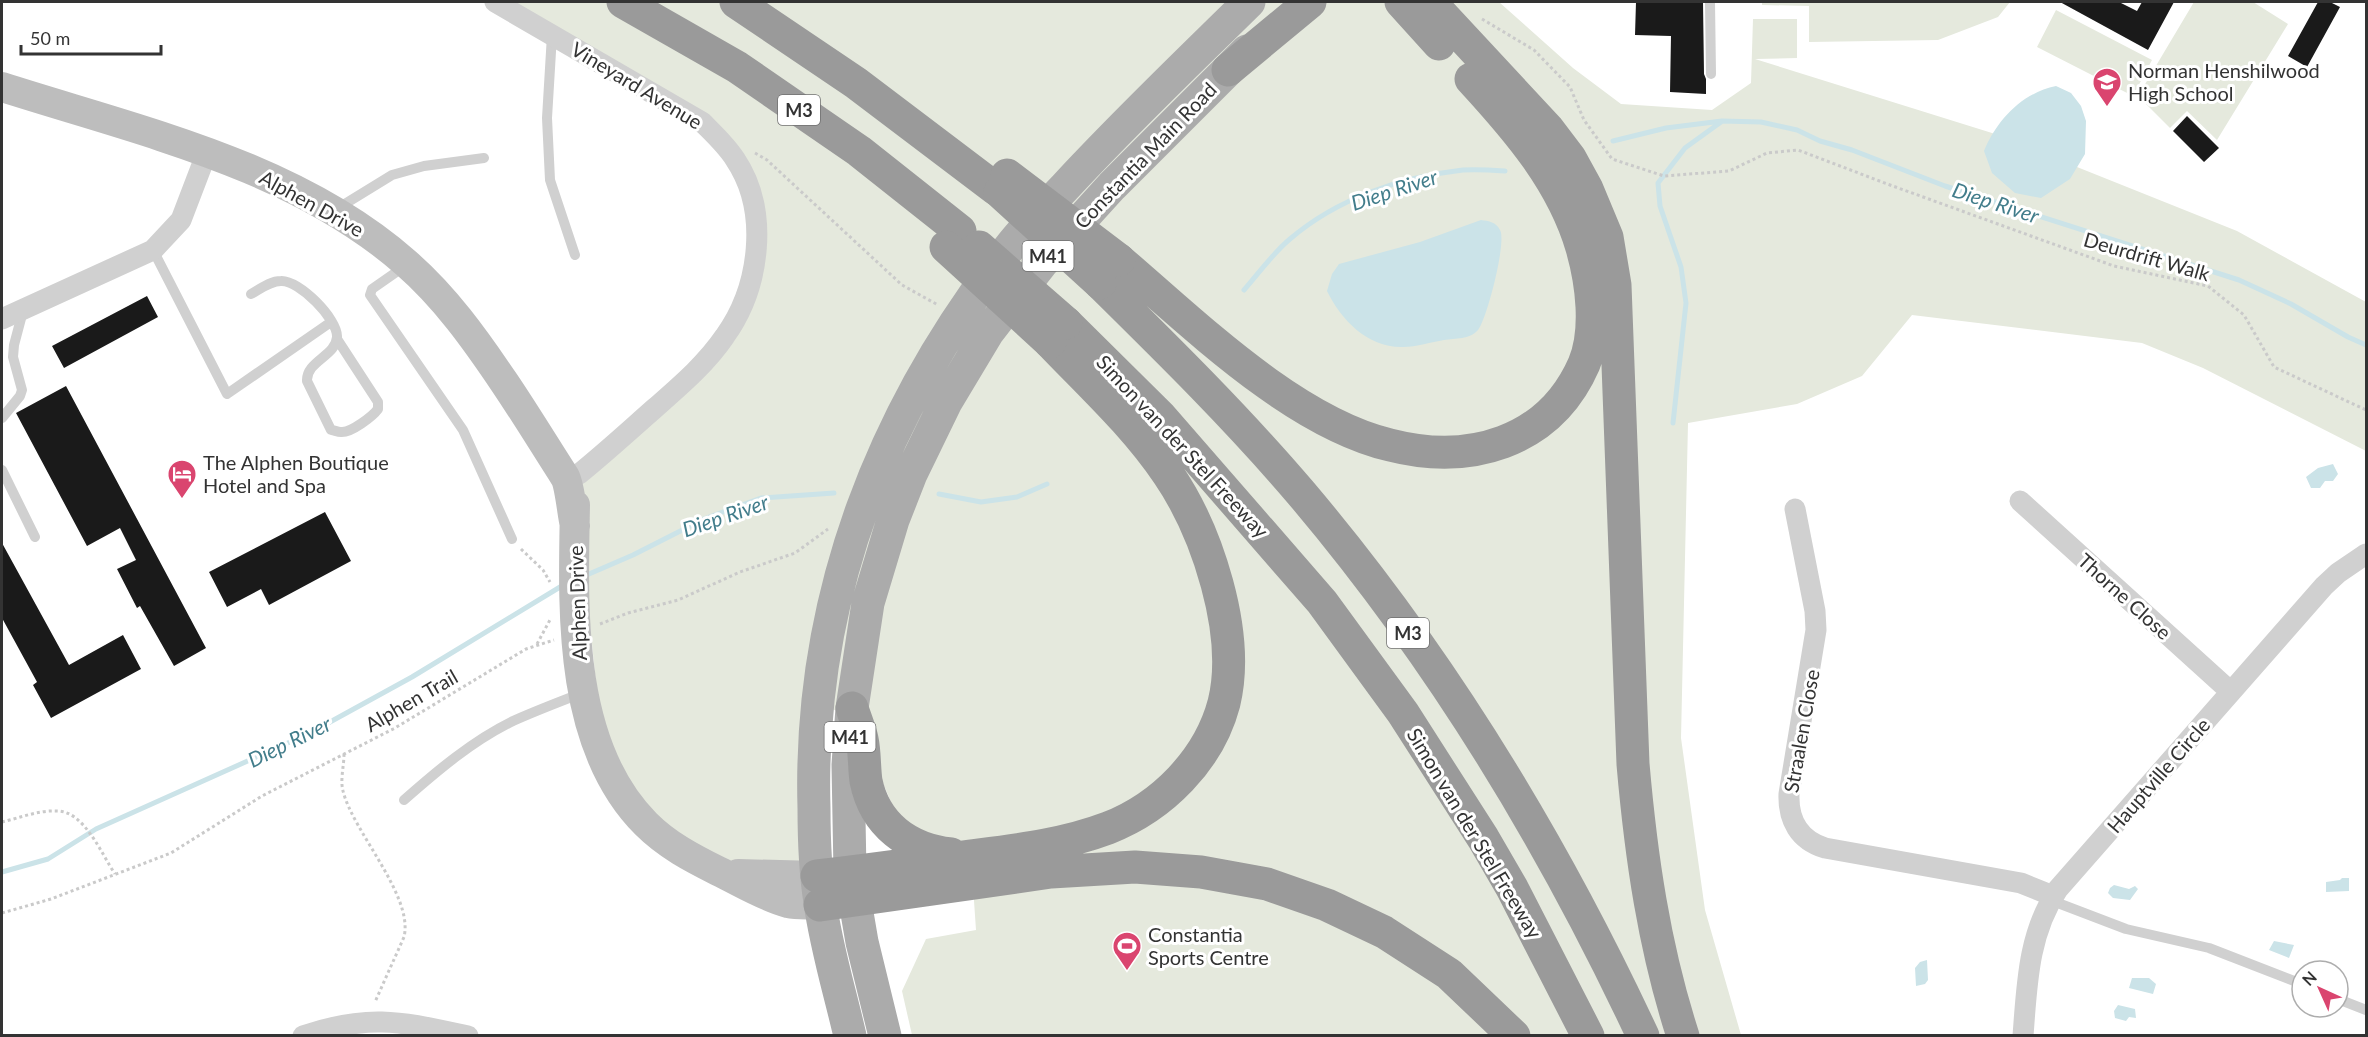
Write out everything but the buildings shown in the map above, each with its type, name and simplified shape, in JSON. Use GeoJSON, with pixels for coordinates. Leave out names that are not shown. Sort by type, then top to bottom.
{"type":"FeatureCollection","features":[{"type":"Feature","properties":{"kind":"highway"},"geometry":{"type":"LineString","coordinates":[[736,2],[856,83],[933,126],[1110,271],[1197,326],[1295,403],[1335,425],[1388,445],[1451,453],[1495,446],[1518,436],[1542,421],[1569,392],[1584,363],[1591,323],[1590,289],[1582,248],[1565,204],[1547,172],[1498,108],[1401,2]]}},
{"type":"Feature","properties":{"kind":"highway"},"geometry":{"type":"LineString","coordinates":[[1228,70],[1310,2]]}},
{"type":"Feature","properties":{"kind":"highway"},"geometry":{"type":"LineString","coordinates":[[1388,2],[1446,52]]}},
{"type":"Feature","properties":{"kind":"highway"},"geometry":{"type":"LineString","coordinates":[[1430,2],[1548,129],[1570,158],[1587,189],[1607,237],[1615,285],[1633,764],[1639,826],[1657,938],[1683,1035]]}},
{"type":"Feature","properties":{"kind":"highway"},"geometry":{"type":"LineString","coordinates":[[625,3],[681,50],[742,89],[855,172],[953,239],[1058,332],[1169,474],[1189,511],[1211,562],[1221,599],[1228,649],[1224,702],[1201,756],[1159,800],[1108,828],[1046,847],[970,856],[852,886]]}},
{"type":"Feature","properties":{"kind":"highway","name":"M3"},"geometry":{"type":"LineString","coordinates":[[1110,271],[1200,381],[1300,493],[1348,552],[1439,674],[1519,798],[1602,947],[1643,1035]]}},
{"type":"Feature","properties":{"kind":"highway","name":"Simon van der Stel Freeway"},"geometry":{"type":"LineString","coordinates":[[1058,332],[1161,417],[1322,602],[1403,713],[1483,838],[1512,888],[1588,1035]]}},
{"type":"Feature","properties":{"kind":"highway"},"geometry":{"type":"LineString","coordinates":[[852,708],[862,740],[869,792],[876,809],[887,825],[900,837],[922,849],[970,856]]}},
{"type":"Feature","properties":{"kind":"highway"},"geometry":{"type":"LineString","coordinates":[[818,891],[852,886],[1135,867],[1201,872],[1267,884],[1327,905],[1384,932],[1449,974],[1515,1035]]}},
{"type":"Feature","properties":{"kind":"main road","name":"Constantia Main Road"},"geometry":{"type":"LineString","coordinates":[[850,1035],[818,891],[813,768],[825,646],[841,571],[879,462],[904,410],[949,330],[1014,241],[1122,127],[1249,2]]}},
{"type":"Feature","properties":{"kind":"main road","name":"Constantia Main Road"},"geometry":{"type":"LineString","coordinates":[[885,1035],[852,886],[848,776],[852,708],[868,603],[893,520],[911,474],[946,402],[988,332],[1041,264],[1112,186],[1298,2]]}},
{"type":"Feature","properties":{"kind":"street","name":"Vineyard Avenue"},"geometry":{"type":"LineString","coordinates":[[495,2],[702,122],[720,139],[736,160],[756,212],[757,235],[753,273],[736,317],[726,335],[711,355],[686,380],[575,468]]}},
{"type":"Feature","properties":{"kind":"street","name":"Alphen Drive"},"geometry":{"type":"LineString","coordinates":[[2,87],[207,152],[295,190],[376,239],[407,264],[469,331],[541,436],[575,468],[575,633],[584,692],[604,761],[629,804],[645,823],[667,842],[723,873],[818,891]]}},
{"type":"Feature","properties":{"kind":"street"},"geometry":{"type":"LineString","coordinates":[[2,319],[153,250],[180,220],[207,152]]}},
{"type":"Feature","properties":{"kind":"street","name":"Thorne Close"},"geometry":{"type":"LineString","coordinates":[[2020,501],[2231,692]]}},
{"type":"Feature","properties":{"kind":"street","name":"Straalen Close"},"geometry":{"type":"LineString","coordinates":[[1795,509],[1815,611],[1816,630],[1789,794],[1790,813],[1797,829],[1809,841],[1825,848],[2021,883],[2052,898]]}},
{"type":"Feature","properties":{"kind":"street","name":"Hauptville Circle"},"geometry":{"type":"LineString","coordinates":[[2023,1035],[2031,951],[2042,917],[2052,898],[2324,586],[2338,573],[2367,554]]}},
{"type":"Feature","properties":{"kind":"street"},"geometry":{"type":"LineString","coordinates":[[303,1035],[331,1026],[388,1020],[468,1035]]}},
{"type":"Feature","properties":{"kind":"lane"},"geometry":{"type":"LineString","coordinates":[[1710,2],[1711,74]]}},
{"type":"Feature","properties":{"kind":"lane"},"geometry":{"type":"LineString","coordinates":[[552,35],[547,118],[550,180],[575,255]]}},
{"type":"Feature","properties":{"kind":"lane"},"geometry":{"type":"LineString","coordinates":[[332,212],[392,176],[424,166],[484,158]]}},
{"type":"Feature","properties":{"kind":"lane"},"geometry":{"type":"LineString","coordinates":[[153,250],[227,394],[331,322]]}},
{"type":"Feature","properties":{"kind":"lane"},"geometry":{"type":"LineString","coordinates":[[407,264],[372,289],[370,295],[463,430],[512,539]]}},
{"type":"Feature","properties":{"kind":"lane"},"geometry":{"type":"LineString","coordinates":[[251,294],[280,280],[290,282],[302,288],[313,298],[337,331],[334,347],[309,371],[307,381],[331,430],[341,432],[347,431],[373,415],[378,409],[378,402],[337,339]]}},
{"type":"Feature","properties":{"kind":"lane"},"geometry":{"type":"LineString","coordinates":[[2,418],[20,396],[22,390],[14,351],[24,308]]}},
{"type":"Feature","properties":{"kind":"lane"},"geometry":{"type":"LineString","coordinates":[[2,470],[35,537]]}},
{"type":"Feature","properties":{"kind":"lane"},"geometry":{"type":"LineString","coordinates":[[404,800],[436,772],[482,739],[512,722],[584,692]]}},
{"type":"Feature","properties":{"kind":"lane"},"geometry":{"type":"LineString","coordinates":[[2052,898],[2126,929],[2210,948],[2290,979]]}},
{"type":"Feature","properties":{"kind":"lane"},"geometry":{"type":"LineString","coordinates":[[2350,1004],[2367,1010]]}},
{"type":"Feature","properties":{"kind":"path","name":"Deurdrift Walk"},"geometry":{"type":"LineString","coordinates":[[1479,17],[1534,50],[1570,87],[1584,120],[1612,159],[1664,176],[1729,171],[1767,153],[1798,150],[2114,266],[2208,286],[2244,315],[2274,368],[2367,410]]}},
{"type":"Feature","properties":{"kind":"path"},"geometry":{"type":"LineString","coordinates":[[748,149],[767,160],[902,285],[946,310]]}},
{"type":"Feature","properties":{"kind":"path","name":"Alphen Trail"},"geometry":{"type":"LineString","coordinates":[[2,913],[51,899],[171,853],[262,796],[438,704],[526,649],[628,613],[678,600],[740,572],[795,553],[832,526]]}},
{"type":"Feature","properties":{"kind":"path"},"geometry":{"type":"LineString","coordinates":[[512,539],[543,570],[552,586]]}},
{"type":"Feature","properties":{"kind":"path"},"geometry":{"type":"LineString","coordinates":[[344,754],[342,789],[395,891],[406,927],[404,937],[376,1000]]}},
{"type":"Feature","properties":{"kind":"path"},"geometry":{"type":"LineString","coordinates":[[2,822],[58,811],[72,814],[82,822],[115,874]]}},
{"type":"Feature","properties":{"kind":"shaded area"},"geometry":{"type":"Polygon","coordinates":[[[495,2],[1499,2],[1573,68],[1621,104],[1712,110],[1751,83],[1753,19],[1797,19],[1797,58],[1755,59],[1992,133],[2237,231],[2366,302],[2366,451],[2203,368],[2142,343],[1912,315],[1862,376],[1797,404],[1688,423],[1681,738],[1705,910],[1741,1035],[912,1035],[902,991],[926,939],[976,930],[971,857],[907,841],[852,708],[817,712],[817,876],[703,863],[604,761],[575,478],[726,335],[757,235],[720,139],[495,2]]]}},
{"type":"Feature","properties":{"kind":"shaded area"},"geometry":{"type":"Polygon","coordinates":[[[1762,2],[2010,2],[1998,17],[1938,40],[1809,42],[1809,6],[1762,5],[1762,2]]]}},
{"type":"Feature","properties":{"kind":"shaded area"},"geometry":{"type":"Polygon","coordinates":[[[2194,2],[2253,2],[2288,24],[2217,140],[2187,111],[2170,128],[2138,96],[2194,2]]]}},
{"type":"Feature","properties":{"kind":"shaded area"},"geometry":{"type":"Polygon","coordinates":[[[2056,10],[2152,60],[2133,96],[2037,47],[2056,10]]]}},
{"type":"Feature","properties":{"kind":"water"},"geometry":{"type":"Polygon","coordinates":[[[2056,86],[2071,93],[2081,106],[2086,121],[2085,154],[2070,179],[2041,198],[2015,193],[1992,173],[1984,151],[1996,129],[2012,110],[2032,95],[2056,86]]]}},
{"type":"Feature","properties":{"kind":"water"},"geometry":{"type":"Polygon","coordinates":[[[1481,220],[1492,222],[1498,227],[1501,249],[1495,280],[1482,323],[1471,336],[1408,347],[1378,343],[1348,322],[1327,291],[1332,274],[1339,264],[1420,242],[1481,220]]]}},
{"type":"Feature","properties":{"kind":"water"},"geometry":{"type":"Polygon","coordinates":[[[2333,464],[2338,474],[2333,481],[2325,481],[2320,488],[2311,488],[2306,477],[2318,468],[2333,464]]]}},
{"type":"Feature","properties":{"kind":"water"},"geometry":{"type":"Polygon","coordinates":[[[2349,878],[2349,891],[2326,892],[2326,882],[2349,878]]]}},
{"type":"Feature","properties":{"kind":"water"},"geometry":{"type":"Polygon","coordinates":[[[2114,885],[2129,889],[2135,886],[2138,889],[2130,900],[2113,898],[2108,893],[2114,885]]]}},
{"type":"Feature","properties":{"kind":"water"},"geometry":{"type":"Polygon","coordinates":[[[2274,941],[2294,945],[2289,958],[2269,950],[2274,941]]]}},
{"type":"Feature","properties":{"kind":"water"},"geometry":{"type":"Polygon","coordinates":[[[1927,960],[1928,980],[1925,984],[1916,986],[1915,968],[1920,962],[1927,960]]]}},
{"type":"Feature","properties":{"kind":"water"},"geometry":{"type":"Polygon","coordinates":[[[2132,978],[2149,978],[2156,984],[2153,994],[2129,988],[2132,978]]]}},
{"type":"Feature","properties":{"kind":"water"},"geometry":{"type":"Polygon","coordinates":[[[2118,1005],[2135,1009],[2136,1018],[2129,1017],[2126,1021],[2115,1018],[2114,1011],[2118,1005]]]}},
{"type":"Feature","properties":{"kind":"waterway","name":"Diep River"},"geometry":{"type":"LineString","coordinates":[[1613,141],[1666,128],[1722,121],[1761,122],[1797,130],[1820,141],[1852,150],[1945,186],[2239,280],[2291,304],[2366,345]]}},
{"type":"Feature","properties":{"kind":"waterway"},"geometry":{"type":"LineString","coordinates":[[1673,423],[1686,303],[1681,267],[1660,206],[1658,183],[1685,148],[1721,122]]}},
{"type":"Feature","properties":{"kind":"waterway","name":"Diep River"},"geometry":{"type":"LineString","coordinates":[[1244,290],[1290,239],[1349,201],[1394,184],[1440,173],[1468,170],[1505,171]]}},
{"type":"Feature","properties":{"kind":"waterway","name":"Diep River"},"geometry":{"type":"LineString","coordinates":[[939,494],[981,502],[1017,497],[1047,484]]}},
{"type":"Feature","properties":{"kind":"waterway","name":"Diep River"},"geometry":{"type":"LineString","coordinates":[[589,574],[633,555],[704,519],[761,498],[834,493]]}},
{"type":"Feature","properties":{"kind":"waterway","name":"Diep River"},"geometry":{"type":"LineString","coordinates":[[2,872],[48,859],[96,829],[310,733],[412,677],[565,584]]}},
{"type":"Feature","properties":{"kind":"place","name":"Norman Henshilwood High School"},"geometry":{"type":"Point","coordinates":[2107,108]}},
{"type":"Feature","properties":{"kind":"place","name":"The Alphen Boutique Hotel and Spa"},"geometry":{"type":"Point","coordinates":[182,500]}},
{"type":"Feature","properties":{"kind":"place","name":"Constantia Sports Centre"},"geometry":{"type":"Point","coordinates":[1127,972]}}]}
